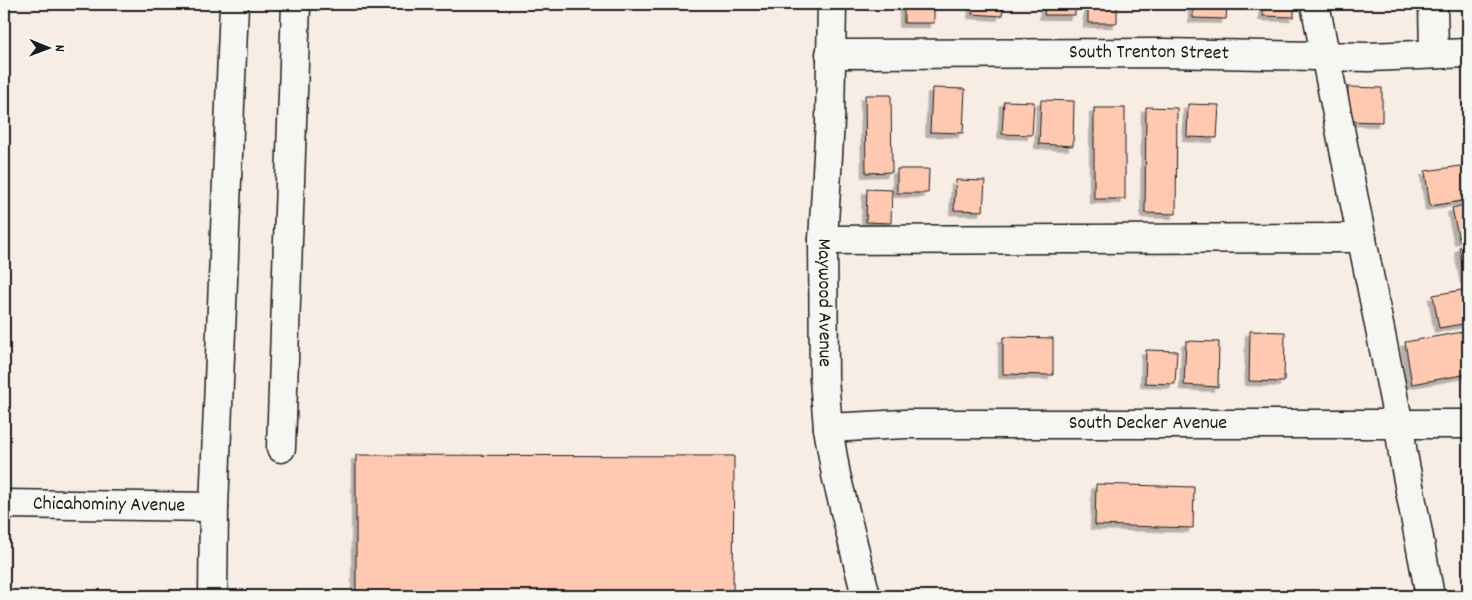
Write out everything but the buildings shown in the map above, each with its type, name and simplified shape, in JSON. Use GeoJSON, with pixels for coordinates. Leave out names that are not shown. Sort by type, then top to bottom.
{"type":"FeatureCollection","features":[{"type":"Feature","properties":{"kind":"street"},"geometry":{"type":"LineString","coordinates":[[213,596],[214,507],[234,4]]}},
{"type":"Feature","properties":{"kind":"street"},"geometry":{"type":"LineString","coordinates":[[281,448],[296,4]]}},
{"type":"Feature","properties":{"kind":"street","name":"Maywood Avenue"},"geometry":{"type":"LineString","coordinates":[[832,4],[830,121],[823,240],[824,379],[828,428],[836,475],[866,596]]}},
{"type":"Feature","properties":{"kind":"street"},"geometry":{"type":"LineString","coordinates":[[1315,4],[1399,425],[1402,454],[1430,596]]}},
{"type":"Feature","properties":{"kind":"street"},"geometry":{"type":"LineString","coordinates":[[1433,4],[1434,54]]}},
{"type":"Feature","properties":{"kind":"street","name":"South Trenton Street"},"geometry":{"type":"LineString","coordinates":[[830,54],[1163,53],[1369,57],[1468,53]]}},
{"type":"Feature","properties":{"kind":"street"},"geometry":{"type":"LineString","coordinates":[[823,240],[1362,238]]}},
{"type":"Feature","properties":{"kind":"street","name":"South Decker Avenue"},"geometry":{"type":"LineString","coordinates":[[828,428],[905,424],[1468,424]]}},
{"type":"Feature","properties":{"kind":"street","name":"Chicahominy Avenue"},"geometry":{"type":"LineString","coordinates":[[4,504],[214,507]]}}]}
